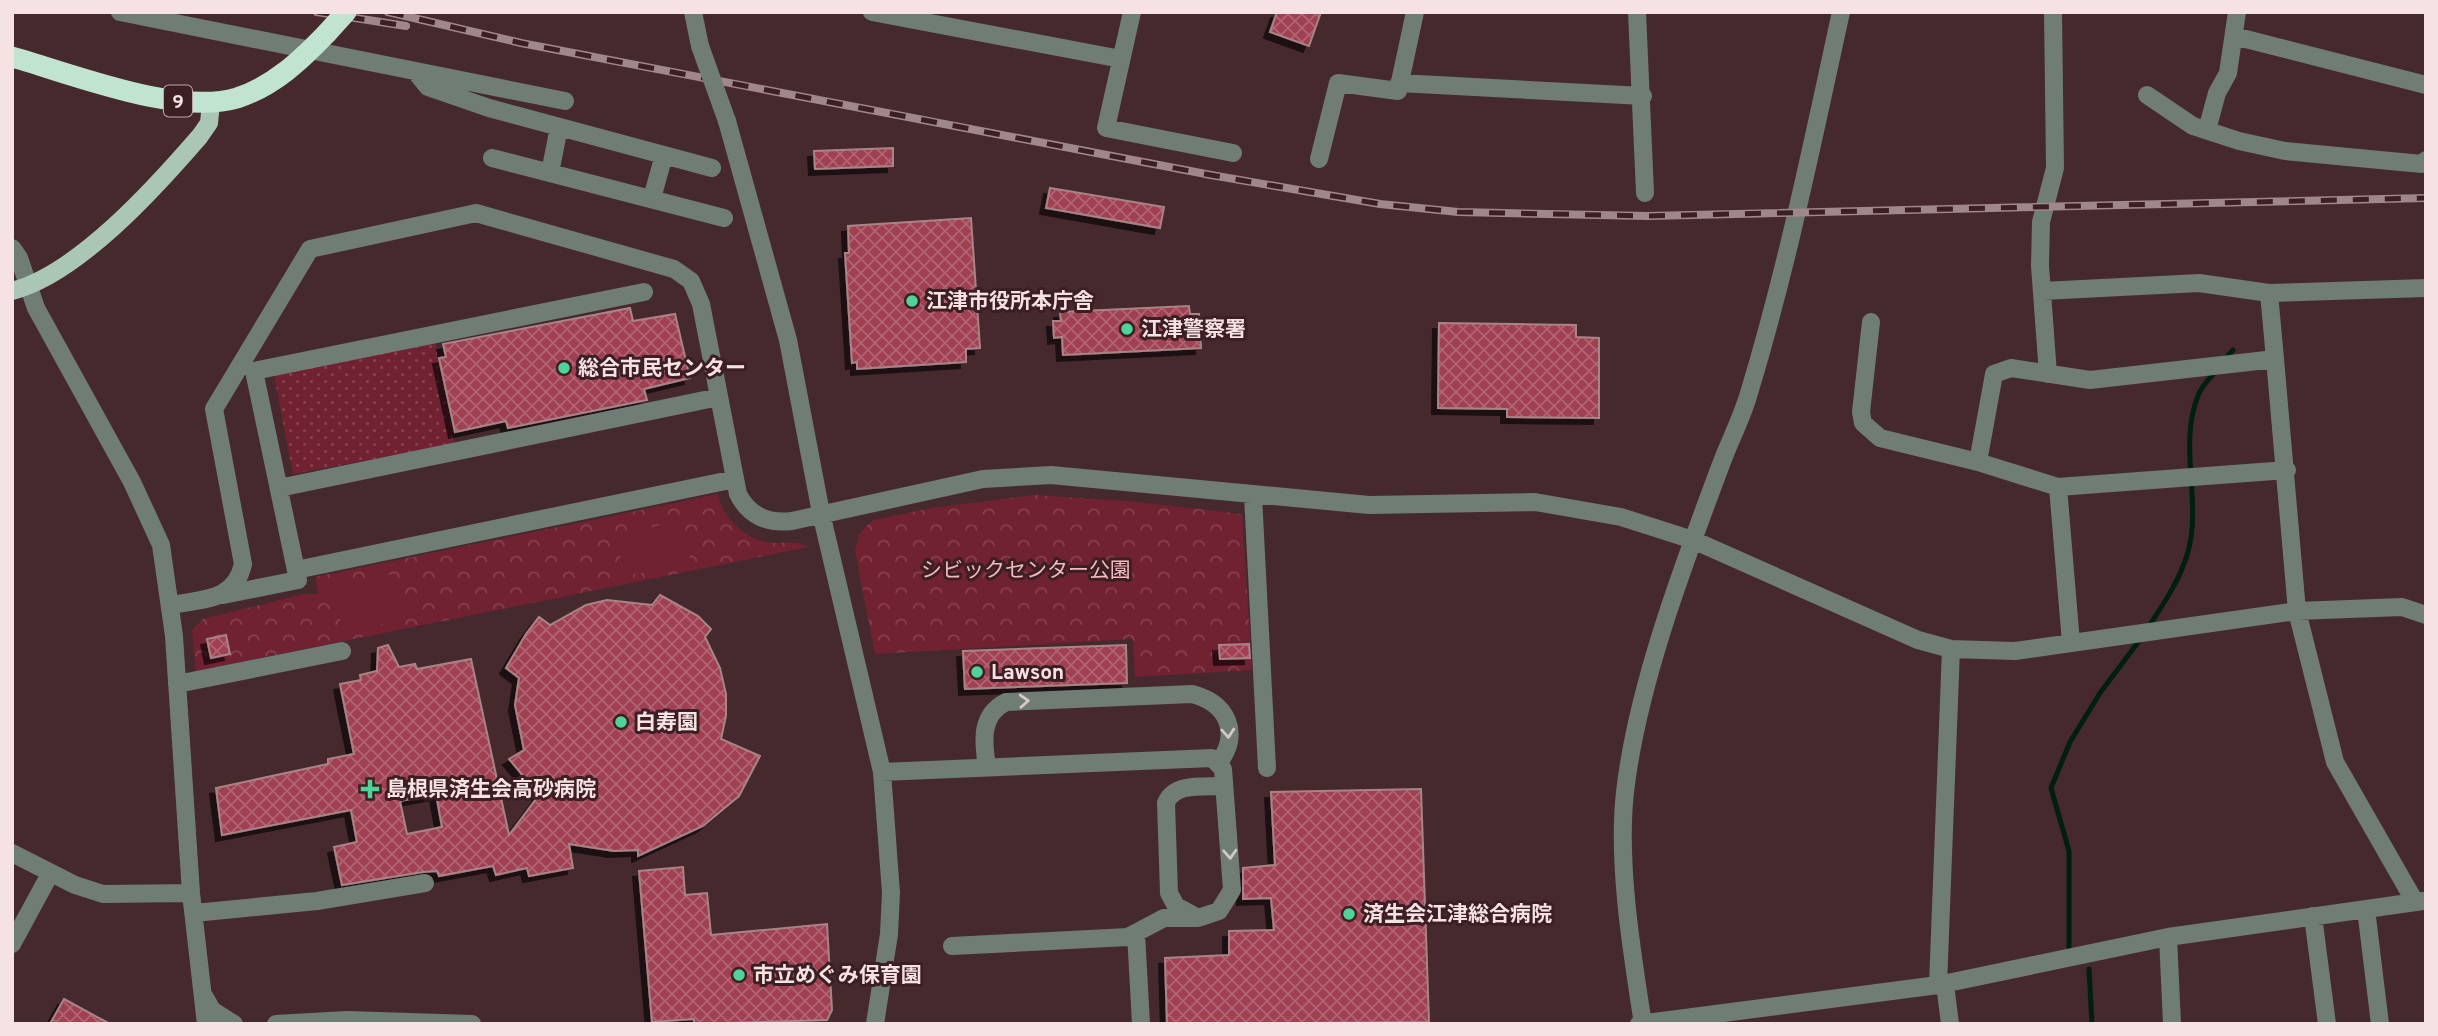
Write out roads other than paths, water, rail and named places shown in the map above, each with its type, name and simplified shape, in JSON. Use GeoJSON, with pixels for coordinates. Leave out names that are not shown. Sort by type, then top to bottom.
{"type":"FeatureCollection","features":[{"type":"Feature","properties":{"kind":"highway","name":"9"},"geometry":{"type":"LineString","coordinates":[[12,57],[138,92],[184,102],[211,103],[237,98],[269,84],[312,49],[346,12]]}},
{"type":"Feature","properties":{"kind":"main road"},"geometry":{"type":"LineString","coordinates":[[20,289],[80,254],[124,218],[200,136],[209,123],[211,103]]}},
{"type":"Feature","properties":{"kind":"street"},"geometry":{"type":"LineString","coordinates":[[120,12],[565,101]]}},
{"type":"Feature","properties":{"kind":"street"},"geometry":{"type":"LineString","coordinates":[[693,12],[701,46],[727,121],[788,340],[821,513],[882,772],[891,893],[889,934],[875,1024]]}},
{"type":"Feature","properties":{"kind":"street"},"geometry":{"type":"LineString","coordinates":[[872,12],[1121,59]]}},
{"type":"Feature","properties":{"kind":"street"},"geometry":{"type":"LineString","coordinates":[[1132,12],[1105,128],[1233,153]]}},
{"type":"Feature","properties":{"kind":"street"},"geometry":{"type":"LineString","coordinates":[[1319,159],[1338,83],[1398,91],[1415,12]]}},
{"type":"Feature","properties":{"kind":"street"},"geometry":{"type":"LineString","coordinates":[[1637,12],[1643,96],[1645,193]]}},
{"type":"Feature","properties":{"kind":"street"},"geometry":{"type":"LineString","coordinates":[[1840,12],[1773,311],[1748,397],[1693,540],[1645,694],[1630,753],[1625,795],[1623,859],[1642,1023],[1942,985],[2168,937],[2420,901],[2335,762],[2297,611],[2287,470],[2269,293]]}},
{"type":"Feature","properties":{"kind":"street"},"geometry":{"type":"LineString","coordinates":[[2048,374],[2041,222],[2054,168],[2053,12]]}},
{"type":"Feature","properties":{"kind":"street"},"geometry":{"type":"LineString","coordinates":[[2207,130],[2217,93],[2228,73],[2237,12]]}},
{"type":"Feature","properties":{"kind":"street"},"geometry":{"type":"LineString","coordinates":[[2234,36],[2426,85]]}},
{"type":"Feature","properties":{"kind":"street"},"geometry":{"type":"LineString","coordinates":[[415,71],[428,87],[559,127],[712,168]]}},
{"type":"Feature","properties":{"kind":"street"},"geometry":{"type":"LineString","coordinates":[[1399,83],[1643,96]]}},
{"type":"Feature","properties":{"kind":"street"},"geometry":{"type":"LineString","coordinates":[[2147,95],[2193,126],[2285,151],[2422,164],[2426,160]]}},
{"type":"Feature","properties":{"kind":"street"},"geometry":{"type":"LineString","coordinates":[[550,173],[559,127]]}},
{"type":"Feature","properties":{"kind":"street"},"geometry":{"type":"LineString","coordinates":[[652,198],[664,155]]}},
{"type":"Feature","properties":{"kind":"street"},"geometry":{"type":"LineString","coordinates":[[492,158],[724,218]]}},
{"type":"Feature","properties":{"kind":"street"},"geometry":{"type":"LineString","coordinates":[[215,597],[232,589],[240,579],[243,564],[215,409],[310,249],[476,213],[683,273],[697,289],[742,502],[764,520],[783,522],[983,479],[1051,475],[1369,505],[1535,502],[1622,517],[1693,540],[1918,640],[1951,649],[2015,651],[2297,611],[2402,607],[2426,615]]}},
{"type":"Feature","properties":{"kind":"street"},"geometry":{"type":"LineString","coordinates":[[12,248],[19,258],[20,289],[132,482],[161,545],[171,605],[191,893],[205,1024]]}},
{"type":"Feature","properties":{"kind":"street"},"geometry":{"type":"LineString","coordinates":[[2043,291],[2199,283],[2269,293],[2426,288]]}},
{"type":"Feature","properties":{"kind":"street"},"geometry":{"type":"LineString","coordinates":[[171,605],[298,580],[254,371],[645,292]]}},
{"type":"Feature","properties":{"kind":"street"},"geometry":{"type":"LineString","coordinates":[[1871,322],[1861,412],[1863,423],[1880,438],[1978,462],[2058,487],[2287,470]]}},
{"type":"Feature","properties":{"kind":"street"},"geometry":{"type":"LineString","coordinates":[[1978,462],[1994,374],[2011,368],[2090,380],[2275,359]]}},
{"type":"Feature","properties":{"kind":"street"},"geometry":{"type":"LineString","coordinates":[[279,488],[719,397]]}},
{"type":"Feature","properties":{"kind":"street"},"geometry":{"type":"LineString","coordinates":[[296,570],[735,479]]}},
{"type":"Feature","properties":{"kind":"street"},"geometry":{"type":"LineString","coordinates":[[2058,487],[2071,643]]}},
{"type":"Feature","properties":{"kind":"street"},"geometry":{"type":"LineString","coordinates":[[1253,496],[1267,768]]}},
{"type":"Feature","properties":{"kind":"street"},"geometry":{"type":"LineString","coordinates":[[1950,1024],[1942,985],[1951,649]]}},
{"type":"Feature","properties":{"kind":"street"},"geometry":{"type":"LineString","coordinates":[[177,684],[342,651]]}},
{"type":"Feature","properties":{"kind":"street"},"geometry":{"type":"LineString","coordinates":[[987,767],[985,727],[995,708],[1006,702],[1192,694],[1209,698],[1226,717],[1230,735],[1227,751],[1219,763]]}},
{"type":"Feature","properties":{"kind":"street"},"geometry":{"type":"LineString","coordinates":[[882,772],[1204,756],[1219,763],[1223,769],[1232,890],[1219,912],[1198,918],[1164,918],[1128,937],[952,941],[1128,926],[1146,921],[1169,894]]}},
{"type":"Feature","properties":{"kind":"street"},"geometry":{"type":"LineString","coordinates":[[1198,918],[1176,906],[1169,894],[1165,809],[1168,797],[1182,788],[1224,786]]}},
{"type":"Feature","properties":{"kind":"street"},"geometry":{"type":"LineString","coordinates":[[12,853],[50,873],[103,894],[191,893]]}},
{"type":"Feature","properties":{"kind":"street"},"geometry":{"type":"LineString","coordinates":[[12,944],[50,873]]}},
{"type":"Feature","properties":{"kind":"street"},"geometry":{"type":"LineString","coordinates":[[194,913],[317,901],[425,883]]}},
{"type":"Feature","properties":{"kind":"street"},"geometry":{"type":"LineString","coordinates":[[2366,909],[2380,1024]]}},
{"type":"Feature","properties":{"kind":"street"},"geometry":{"type":"LineString","coordinates":[[2313,916],[2327,1024]]}},
{"type":"Feature","properties":{"kind":"street"},"geometry":{"type":"LineString","coordinates":[[1136,933],[1141,1024]]}},
{"type":"Feature","properties":{"kind":"street"},"geometry":{"type":"LineString","coordinates":[[2168,937],[2172,1024]]}},
{"type":"Feature","properties":{"kind":"street"},"geometry":{"type":"LineString","coordinates":[[198,1024],[202,993]]}},
{"type":"Feature","properties":{"kind":"street"},"geometry":{"type":"LineString","coordinates":[[202,993],[212,1010],[234,1024]]}},
{"type":"Feature","properties":{"kind":"street"},"geometry":{"type":"LineString","coordinates":[[276,1024],[347,1020],[472,1024]]}},
{"type":"Feature","properties":{"kind":"waterway"},"geometry":{"type":"LineString","coordinates":[[2225,359],[2233,350]]}},
{"type":"Feature","properties":{"kind":"waterway"},"geometry":{"type":"LineString","coordinates":[[2147,629],[2176,582],[2188,552],[2193,513],[2190,454],[2192,415],[2201,389],[2217,370]]}},
{"type":"Feature","properties":{"kind":"waterway"},"geometry":{"type":"LineString","coordinates":[[2069,947],[2069,851],[2051,788],[2070,742],[2100,693],[2142,637]]}},
{"type":"Feature","properties":{"kind":"waterway"},"geometry":{"type":"LineString","coordinates":[[2089,969],[2092,1024]]}},
{"type":"Feature","properties":{"kind":"railway"},"geometry":{"type":"LineString","coordinates":[[317,12],[406,26]]}},
{"type":"Feature","properties":{"kind":"railway"},"geometry":{"type":"LineString","coordinates":[[388,12],[521,43],[1211,175],[1380,204],[1458,212],[1647,216],[2426,198]]}},
{"type":"Feature","properties":{"kind":"place","name":"江津市役所本庁舎"},"geometry":{"type":"Point","coordinates":[912,301]}},
{"type":"Feature","properties":{"kind":"place","name":"江津警察署"},"geometry":{"type":"Point","coordinates":[1127,329]}},
{"type":"Feature","properties":{"kind":"place","name":"総合市民センター"},"geometry":{"type":"Point","coordinates":[564,368]}},
{"type":"Feature","properties":{"kind":"place","name":"Lawson"},"geometry":{"type":"Point","coordinates":[977,672]}},
{"type":"Feature","properties":{"kind":"place","name":"白寿園"},"geometry":{"type":"Point","coordinates":[621,722]}},
{"type":"Feature","properties":{"kind":"place","name":"島根県済生会高砂病院"},"geometry":{"type":"Point","coordinates":[370,789]}},
{"type":"Feature","properties":{"kind":"place","name":"済生会江津総合病院"},"geometry":{"type":"Point","coordinates":[1349,914]}},
{"type":"Feature","properties":{"kind":"place","name":"市立めぐみ保育園"},"geometry":{"type":"Point","coordinates":[739,975]}},
{"type":"Feature","properties":{"kind":"park label","name":"シビックセンター公園"},"geometry":{"type":"Point","coordinates":[1026,570]}}]}
